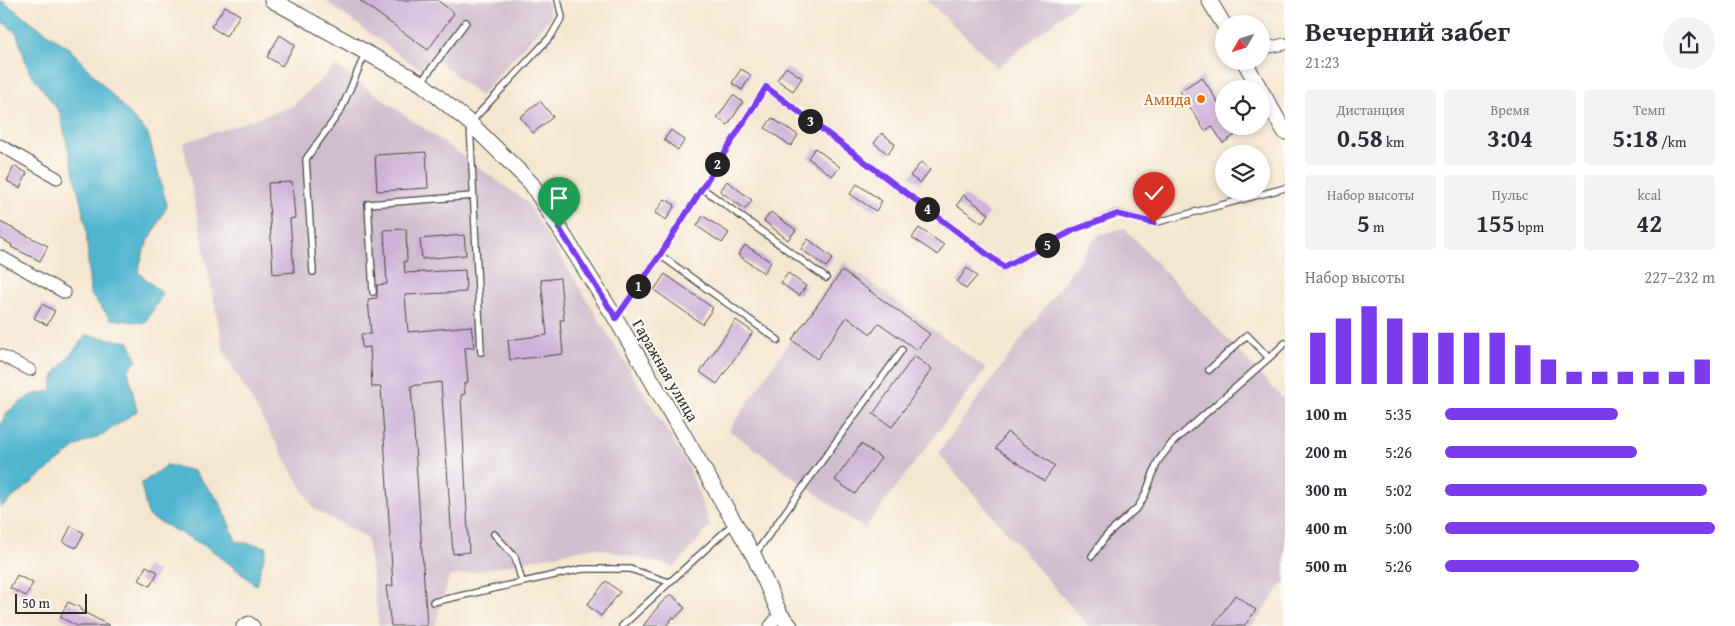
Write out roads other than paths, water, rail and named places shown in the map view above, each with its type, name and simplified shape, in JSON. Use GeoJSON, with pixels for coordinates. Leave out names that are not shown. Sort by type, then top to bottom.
{"type":"FeatureCollection","features":[{"type":"Feature","properties":{"kind":"street","name":"Гаражная улица"},"geometry":{"type":"LineString","coordinates":[[272,0],[421,83],[470,123],[531,183],[616,318],[754,556],[775,620],[790,626]]}},
{"type":"Feature","properties":{"kind":"street"},"geometry":{"type":"LineString","coordinates":[[1210,0],[1218,15]]}},
{"type":"Feature","properties":{"kind":"street"},"geometry":{"type":"LineString","coordinates":[[1270,46],[1285,44]]}},
{"type":"Feature","properties":{"kind":"street"},"geometry":{"type":"LineString","coordinates":[[1270,106],[1285,132]]}},
{"type":"Feature","properties":{"kind":"street"},"geometry":{"type":"LineString","coordinates":[[0,146],[58,178]]}},
{"type":"Feature","properties":{"kind":"street"},"geometry":{"type":"LineString","coordinates":[[0,256],[65,294]]}},
{"type":"Feature","properties":{"kind":"street"},"geometry":{"type":"LineString","coordinates":[[0,355],[30,370]]}},
{"type":"Feature","properties":{"kind":"lane"},"geometry":{"type":"LineString","coordinates":[[480,352],[470,123],[551,36],[562,17],[558,0]]}},
{"type":"Feature","properties":{"kind":"lane"},"geometry":{"type":"LineString","coordinates":[[421,83],[466,22]]}},
{"type":"Feature","properties":{"kind":"lane"},"geometry":{"type":"LineString","coordinates":[[312,272],[306,159],[341,110],[366,52]]}},
{"type":"Feature","properties":{"kind":"lane"},"geometry":{"type":"LineString","coordinates":[[616,318],[660,255],[766,87],[1004,267],[1074,230],[1117,214],[1154,223],[1285,188]]}},
{"type":"Feature","properties":{"kind":"lane"},"geometry":{"type":"LineString","coordinates":[[702,188],[826,278]]}},
{"type":"Feature","properties":{"kind":"lane"},"geometry":{"type":"LineString","coordinates":[[373,292],[368,204],[473,196]]}},
{"type":"Feature","properties":{"kind":"lane"},"geometry":{"type":"LineString","coordinates":[[660,255],[778,340]]}},
{"type":"Feature","properties":{"kind":"lane"},"geometry":{"type":"LineString","coordinates":[[1209,370],[1248,335],[1268,358]]}},
{"type":"Feature","properties":{"kind":"lane"},"geometry":{"type":"LineString","coordinates":[[1092,556],[1106,536],[1138,507],[1145,495],[1158,461],[1172,443],[1285,344]]}},
{"type":"Feature","properties":{"kind":"lane"},"geometry":{"type":"LineString","coordinates":[[754,556],[902,350]]}},
{"type":"Feature","properties":{"kind":"lane"},"geometry":{"type":"LineString","coordinates":[[622,626],[735,523]]}},
{"type":"Feature","properties":{"kind":"lane"},"geometry":{"type":"LineString","coordinates":[[494,534],[515,557],[522,582]]}},
{"type":"Feature","properties":{"kind":"lane"},"geometry":{"type":"LineString","coordinates":[[433,602],[582,568],[630,569],[669,582]]}},
{"type":"Feature","properties":{"kind":"water"},"geometry":{"type":"Polygon","coordinates":[[[2,1],[71,50],[148,134],[167,206],[144,250],[138,272],[163,294],[145,323],[111,319],[90,294],[86,225],[60,113],[29,71],[16,32],[0,20],[0,4],[2,1]]]}},
{"type":"Feature","properties":{"kind":"water"},"geometry":{"type":"Polygon","coordinates":[[[86,335],[129,342],[137,361],[128,370],[137,411],[104,434],[77,446],[0,508],[0,426],[6,413],[31,395],[51,391],[54,375],[86,335]]]}},
{"type":"Feature","properties":{"kind":"water"},"geometry":{"type":"Polygon","coordinates":[[[166,465],[194,471],[220,502],[236,541],[267,547],[256,585],[209,548],[148,516],[141,484],[166,465]]]}},
{"type":"Feature","properties":{"kind":"place","name":"Амида"},"geometry":{"type":"Point","coordinates":[1201,99]}}]}
